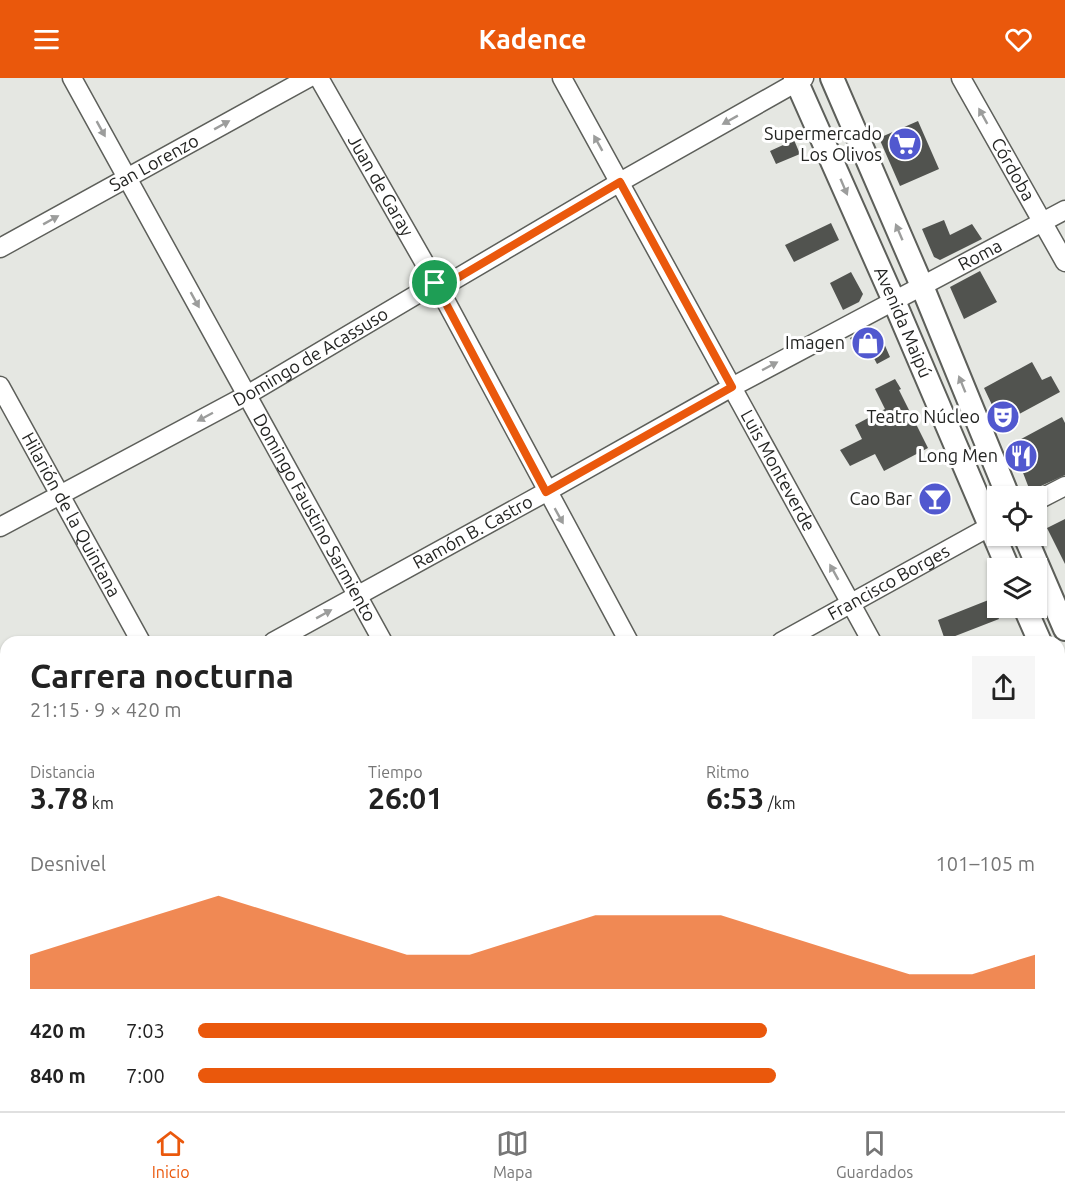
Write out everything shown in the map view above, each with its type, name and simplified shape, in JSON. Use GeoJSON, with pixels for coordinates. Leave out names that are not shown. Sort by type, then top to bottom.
{"type":"FeatureCollection","features":[{"type":"Feature","properties":{"kind":"main road","name":"Avenida Maipú"},"geometry":{"type":"LineString","coordinates":[[832,78],[922,286],[1004,486]]}},
{"type":"Feature","properties":{"kind":"main road","name":"Avenida Maipú"},"geometry":{"type":"LineString","coordinates":[[799,79],[894,301],[987,508]]}},
{"type":"Feature","properties":{"kind":"main road"},"geometry":{"type":"LineString","coordinates":[[1028,546],[1065,629]]}},
{"type":"Feature","properties":{"kind":"main road"},"geometry":{"type":"LineString","coordinates":[[1029,618],[1037,636]]}},
{"type":"Feature","properties":{"kind":"street","name":"Domingo Faustino Sarmiento"},"geometry":{"type":"LineString","coordinates":[[72,78],[380,636]]}},
{"type":"Feature","properties":{"kind":"street","name":"San Lorenzo"},"geometry":{"type":"LineString","coordinates":[[0,248],[308,78]]}},
{"type":"Feature","properties":{"kind":"street","name":"Juan de Garay"},"geometry":{"type":"LineString","coordinates":[[319,78],[435,283],[626,636]]}},
{"type":"Feature","properties":{"kind":"street","name":"Luis Monteverde"},"geometry":{"type":"LineString","coordinates":[[562,78],[869,636]]}},
{"type":"Feature","properties":{"kind":"street","name":"Córdoba"},"geometry":{"type":"LineString","coordinates":[[961,78],[1065,262]]}},
{"type":"Feature","properties":{"kind":"street","name":"Domingo de Acassuso"},"geometry":{"type":"LineString","coordinates":[[0,528],[247,395],[435,283],[447,284],[799,79]]}},
{"type":"Feature","properties":{"kind":"street","name":"Roma"},"geometry":{"type":"LineString","coordinates":[[894,301],[1065,210]]}},
{"type":"Feature","properties":{"kind":"street","name":"Ramón B. Castro"},"geometry":{"type":"LineString","coordinates":[[284,636],[732,387],[894,301]]}},
{"type":"Feature","properties":{"kind":"street","name":"Hilarión de la Quintana"},"geometry":{"type":"LineString","coordinates":[[0,386],[138,636]]}},
{"type":"Feature","properties":{"kind":"street"},"geometry":{"type":"LineString","coordinates":[[1047,495],[1065,486]]}},
{"type":"Feature","properties":{"kind":"street","name":"Francisco Borges"},"geometry":{"type":"LineString","coordinates":[[791,636],[987,528]]}},
{"type":"Feature","properties":{"kind":"building"},"geometry":{"type":"Polygon","coordinates":[[[918,121],[939,169],[900,186],[879,138],[918,121]]]}},
{"type":"Feature","properties":{"kind":"building"},"geometry":{"type":"Polygon","coordinates":[[[794,140],[800,154],[776,164],[770,151],[794,140]]]}},
{"type":"Feature","properties":{"kind":"building"},"geometry":{"type":"Polygon","coordinates":[[[944,220],[950,235],[972,224],[982,239],[940,260],[934,257],[922,229],[944,220]]]}},
{"type":"Feature","properties":{"kind":"building"},"geometry":{"type":"Polygon","coordinates":[[[831,223],[839,240],[794,262],[785,245],[831,223]]]}},
{"type":"Feature","properties":{"kind":"building"},"geometry":{"type":"Polygon","coordinates":[[[980,271],[997,302],[964,319],[950,287],[980,271]]]}},
{"type":"Feature","properties":{"kind":"building"},"geometry":{"type":"Polygon","coordinates":[[[851,272],[863,294],[859,302],[843,310],[830,283],[851,272]]]}},
{"type":"Feature","properties":{"kind":"building","name":"Imagen"},"geometry":{"type":"Polygon","coordinates":[[[870,328],[879,332],[890,357],[877,364],[868,347],[858,353],[850,338],[870,328]]]}},
{"type":"Feature","properties":{"kind":"building"},"geometry":{"type":"Polygon","coordinates":[[[1032,362],[1042,380],[1051,376],[1060,392],[1001,424],[984,388],[1032,362]]]}},
{"type":"Feature","properties":{"kind":"building"},"geometry":{"type":"Polygon","coordinates":[[[895,379],[928,448],[884,471],[875,454],[850,466],[840,450],[862,439],[855,425],[885,409],[875,389],[895,379]]]}},
{"type":"Feature","properties":{"kind":"building"},"geometry":{"type":"Polygon","coordinates":[[[1062,417],[1065,423],[1065,475],[1041,486],[1028,486],[1012,444],[1062,417]]]}},
{"type":"Feature","properties":{"kind":"building","name":"Cao Bar"},"geometry":{"type":"Polygon","coordinates":[[[943,486],[950,501],[927,513],[920,497],[943,486]]]}},
{"type":"Feature","properties":{"kind":"building"},"geometry":{"type":"Polygon","coordinates":[[[1065,519],[1065,564],[1047,528],[1065,519]]]}},
{"type":"Feature","properties":{"kind":"building"},"geometry":{"type":"Polygon","coordinates":[[[987,601],[987,618],[999,619],[955,636],[944,636],[938,620],[987,601]]]}},
{"type":"Feature","properties":{"kind":"place","name":"Supermercado Los Olivos"},"geometry":{"type":"Point","coordinates":[905,144]}},
{"type":"Feature","properties":{"kind":"place","name":"Imagen"},"geometry":{"type":"Point","coordinates":[868,343]}},
{"type":"Feature","properties":{"kind":"place","name":"Teatro Núcleo"},"geometry":{"type":"Point","coordinates":[1003,417]}},
{"type":"Feature","properties":{"kind":"place","name":"Long Men"},"geometry":{"type":"Point","coordinates":[1021,456]}},
{"type":"Feature","properties":{"kind":"place","name":"Cao Bar"},"geometry":{"type":"Point","coordinates":[935,499]}},
{"type":"Feature","properties":{"kind":"route"},"geometry":{"type":"LineString","coordinates":[[620,182],[732,387],[546,492],[435,283],[447,284],[620,182]]}}]}
